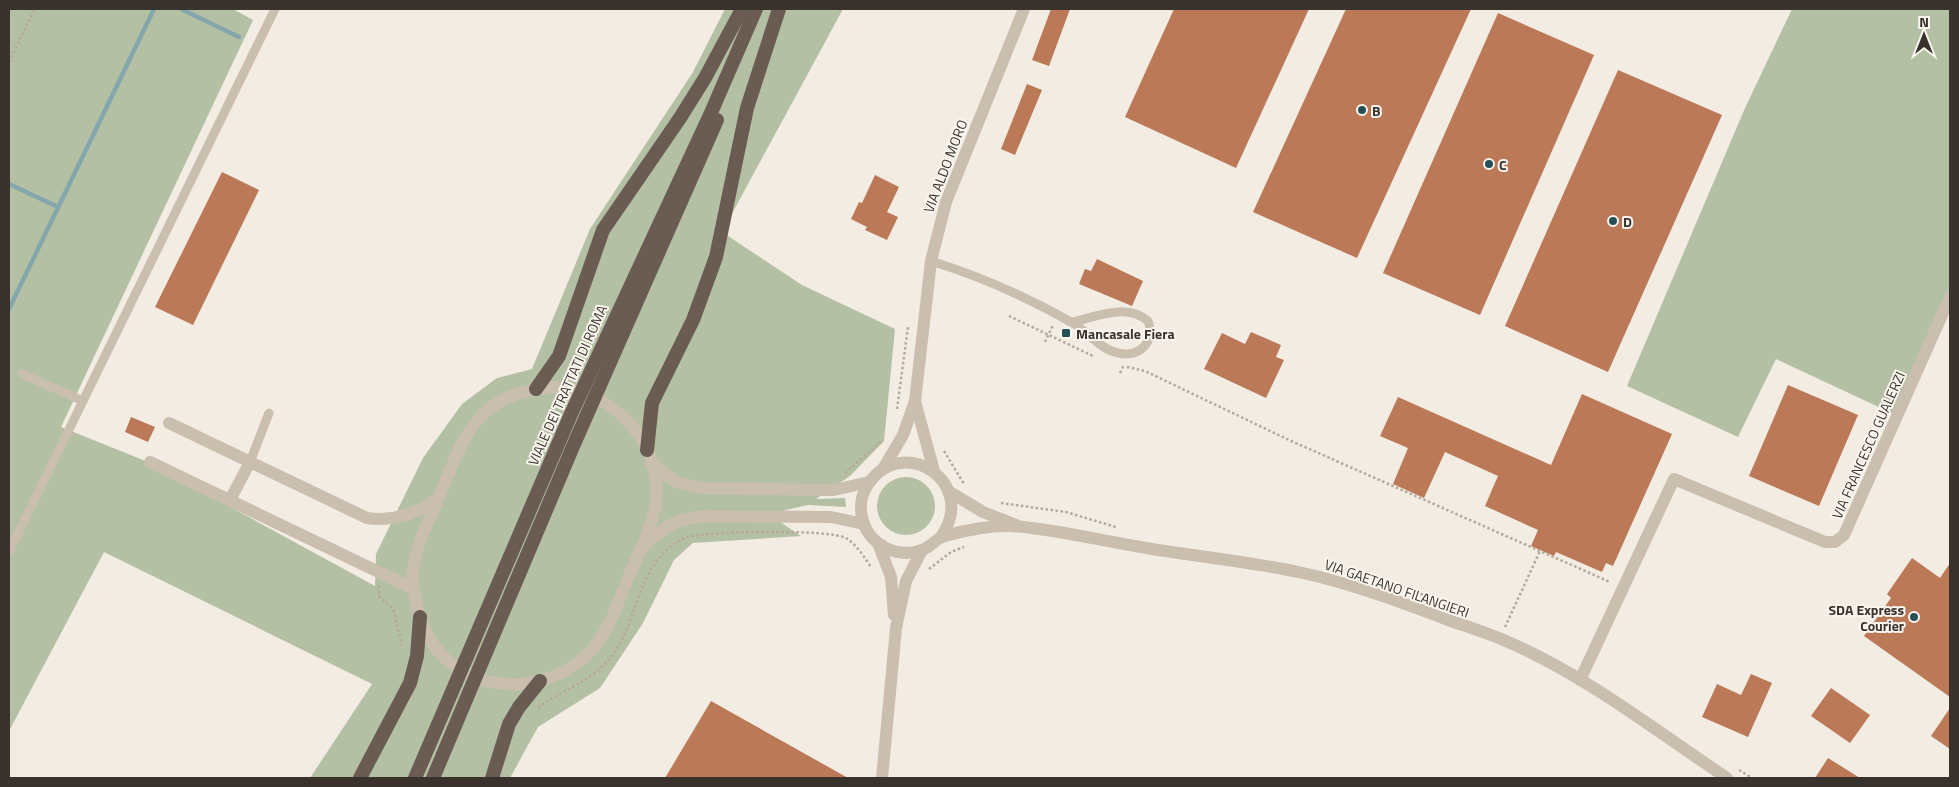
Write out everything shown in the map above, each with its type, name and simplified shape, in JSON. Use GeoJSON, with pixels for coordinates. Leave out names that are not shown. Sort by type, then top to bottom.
{"type":"FeatureCollection","features":[{"type":"Feature","properties":{"kind":"highway"},"geometry":{"type":"LineString","coordinates":[[536,389],[558,356],[603,230],[680,118],[705,78],[742,9]]}},
{"type":"Feature","properties":{"kind":"highway","name":"VIALE DEI TRATTATI DI ROMA"},"geometry":{"type":"LineString","coordinates":[[433,778],[619,325],[756,9]]}},
{"type":"Feature","properties":{"kind":"highway","name":"VIALE DEI TRATTATI DI ROMA"},"geometry":{"type":"LineString","coordinates":[[415,778],[483,615],[619,325],[689,186],[765,9]]}},
{"type":"Feature","properties":{"kind":"highway"},"geometry":{"type":"LineString","coordinates":[[649,456],[652,403],[693,320],[716,257],[747,108],[779,9]]}},
{"type":"Feature","properties":{"kind":"highway"},"geometry":{"type":"LineString","coordinates":[[360,778],[410,683],[418,656],[420,617]]}},
{"type":"Feature","properties":{"kind":"highway"},"geometry":{"type":"LineString","coordinates":[[492,778],[509,724],[519,707],[540,681]]}},
{"type":"Feature","properties":{"kind":"street","name":"VIA ALDO MORO"},"geometry":{"type":"LineString","coordinates":[[884,469],[903,435],[915,401],[931,261],[946,202],[1024,9]]}},
{"type":"Feature","properties":{"kind":"street","name":"VIA FRANCESCO GUALERZI"},"geometry":{"type":"LineString","coordinates":[[1580,680],[1674,480],[1825,542],[1835,542],[1844,535],[1950,297]]}},
{"type":"Feature","properties":{"kind":"street"},"geometry":{"type":"LineString","coordinates":[[536,389],[571,389],[605,402],[627,419],[638,432],[649,456],[656,496],[654,510],[641,548],[599,640],[572,667],[540,681],[504,686],[486,682],[467,674],[441,655],[431,643],[420,617],[412,588],[414,557],[459,448],[484,412],[506,398],[536,389]]}},
{"type":"Feature","properties":{"kind":"street","name":"VIA ALDO MORO"},"geometry":{"type":"LineString","coordinates":[[915,401],[934,471]]}},
{"type":"Feature","properties":{"kind":"street"},"geometry":{"type":"LineString","coordinates":[[169,423],[367,518],[379,520],[414,514],[438,498]]}},
{"type":"Feature","properties":{"kind":"street"},"geometry":{"type":"LineString","coordinates":[[649,456],[666,476],[679,483],[702,488],[834,490],[869,482]]}},
{"type":"Feature","properties":{"kind":"street"},"geometry":{"type":"LineString","coordinates":[[150,462],[412,588]]}},
{"type":"Feature","properties":{"kind":"street"},"geometry":{"type":"LineString","coordinates":[[230,500],[250,462]]}},
{"type":"Feature","properties":{"kind":"street"},"geometry":{"type":"LineString","coordinates":[[882,778],[896,628],[906,581],[922,550],[941,537],[950,520],[951,500],[948,491],[934,471],[917,464],[900,463],[884,469],[869,482],[861,502],[864,524],[878,543],[891,577],[896,628]]}},
{"type":"Feature","properties":{"kind":"street","name":"VIA GAETANO FILANGIERI"},"geometry":{"type":"LineString","coordinates":[[948,491],[984,512],[1021,527],[1322,578],[1397,601],[1517,646],[1580,680],[1727,778]]}},
{"type":"Feature","properties":{"kind":"street"},"geometry":{"type":"LineString","coordinates":[[641,548],[664,526],[689,517],[831,517],[864,524]]}},
{"type":"Feature","properties":{"kind":"street","name":"VIA GAETANO FILANGIERI"},"geometry":{"type":"LineString","coordinates":[[941,537],[969,530],[1021,527]]}},
{"type":"Feature","properties":{"kind":"street"},"geometry":{"type":"LineString","coordinates":[[878,543],[899,552],[922,550]]}},
{"type":"Feature","properties":{"kind":"lane"},"geometry":{"type":"LineString","coordinates":[[9,552],[275,9]]}},
{"type":"Feature","properties":{"kind":"lane"},"geometry":{"type":"LineString","coordinates":[[931,261],[965,271],[1073,322],[1098,343],[1116,353],[1134,354],[1147,344],[1151,337],[1148,321],[1131,311],[1112,312],[1073,322]]}},
{"type":"Feature","properties":{"kind":"lane"},"geometry":{"type":"LineString","coordinates":[[22,374],[83,401]]}},
{"type":"Feature","properties":{"kind":"lane"},"geometry":{"type":"LineString","coordinates":[[250,462],[269,413]]}},
{"type":"Feature","properties":{"kind":"path"},"geometry":{"type":"LineString","coordinates":[[9,62],[34,9]]}},
{"type":"Feature","properties":{"kind":"path"},"geometry":{"type":"LineString","coordinates":[[1045,342],[1058,315]]}},
{"type":"Feature","properties":{"kind":"path"},"geometry":{"type":"LineString","coordinates":[[1009,316],[1101,359]]}},
{"type":"Feature","properties":{"kind":"path"},"geometry":{"type":"LineString","coordinates":[[1117,365],[1145,371],[1289,440],[1623,588]]}},
{"type":"Feature","properties":{"kind":"path"},"geometry":{"type":"LineString","coordinates":[[840,476],[882,441]]}},
{"type":"Feature","properties":{"kind":"path"},"geometry":{"type":"LineString","coordinates":[[941,446],[956,473]]}},
{"type":"Feature","properties":{"kind":"path"},"geometry":{"type":"LineString","coordinates":[[534,711],[547,701],[581,684],[612,655],[629,626],[655,562],[668,548],[685,537],[702,534],[736,533],[827,534],[845,538],[861,552],[879,579],[891,577]]}},
{"type":"Feature","properties":{"kind":"path"},"geometry":{"type":"LineString","coordinates":[[1505,628],[1540,551]]}},
{"type":"Feature","properties":{"kind":"path"},"geometry":{"type":"LineString","coordinates":[[382,575],[379,596],[393,609],[403,652]]}},
{"type":"Feature","properties":{"kind":"green space"},"geometry":{"type":"Polygon","coordinates":[[[9,9],[233,9],[253,20],[61,427],[148,462],[375,586],[376,554],[423,458],[462,404],[497,378],[532,369],[590,229],[693,72],[725,9],[843,9],[722,232],[802,285],[895,329],[884,441],[850,476],[816,499],[845,498],[846,507],[808,505],[768,514],[801,536],[693,543],[674,560],[643,623],[600,688],[538,727],[510,778],[310,778],[372,684],[104,552],[9,731],[9,9]]]}},
{"type":"Feature","properties":{"kind":"green space"},"geometry":{"type":"Polygon","coordinates":[[[1792,9],[1950,9],[1950,306],[1898,416],[1776,359],[1738,437],[1627,386],[1745,108],[1792,9]]]}},
{"type":"Feature","properties":{"kind":"green space"},"geometry":{"type":"Polygon","coordinates":[[[900,477],[912,477],[922,481],[931,490],[935,512],[927,527],[912,535],[900,535],[890,531],[881,522],[877,512],[877,500],[881,490],[890,481],[900,477]]]}},
{"type":"Feature","properties":{"kind":"building"},"geometry":{"type":"Polygon","coordinates":[[[1051,9],[1070,9],[1049,66],[1032,60],[1051,9]]]}},
{"type":"Feature","properties":{"kind":"building"},"geometry":{"type":"Polygon","coordinates":[[[1174,9],[1309,9],[1236,168],[1125,117],[1174,9]]]}},
{"type":"Feature","properties":{"kind":"building","name":"B"},"geometry":{"type":"Polygon","coordinates":[[[1346,9],[1471,9],[1357,258],[1253,212],[1346,9]]]}},
{"type":"Feature","properties":{"kind":"building","name":"C"},"geometry":{"type":"Polygon","coordinates":[[[1498,13],[1594,55],[1480,315],[1383,273],[1498,13]]]}},
{"type":"Feature","properties":{"kind":"building","name":"D"},"geometry":{"type":"Polygon","coordinates":[[[1618,70],[1722,115],[1608,372],[1505,326],[1618,70]]]}},
{"type":"Feature","properties":{"kind":"building"},"geometry":{"type":"Polygon","coordinates":[[[1027,84],[1042,90],[1015,155],[1001,149],[1027,84]]]}},
{"type":"Feature","properties":{"kind":"building"},"geometry":{"type":"Polygon","coordinates":[[[222,172],[259,190],[193,325],[155,307],[222,172]]]}},
{"type":"Feature","properties":{"kind":"building"},"geometry":{"type":"Polygon","coordinates":[[[875,175],[899,187],[887,212],[898,217],[887,240],[865,230],[867,227],[851,219],[859,202],[862,203],[875,175]]]}},
{"type":"Feature","properties":{"kind":"building"},"geometry":{"type":"Polygon","coordinates":[[[1097,259],[1143,281],[1132,306],[1079,284],[1085,269],[1091,271],[1097,259]]]}},
{"type":"Feature","properties":{"kind":"building"},"geometry":{"type":"Polygon","coordinates":[[[1251,332],[1281,345],[1276,357],[1284,360],[1266,398],[1204,369],[1222,333],[1245,344],[1251,332]]]}},
{"type":"Feature","properties":{"kind":"building"},"geometry":{"type":"Polygon","coordinates":[[[1788,385],[1858,415],[1819,506],[1749,476],[1788,385]]]}},
{"type":"Feature","properties":{"kind":"building"},"geometry":{"type":"Polygon","coordinates":[[[1582,394],[1672,434],[1613,566],[1606,563],[1602,572],[1556,552],[1554,556],[1531,546],[1538,530],[1485,506],[1498,476],[1445,452],[1424,498],[1393,484],[1408,448],[1380,436],[1398,397],[1551,465],[1582,394]]]}},
{"type":"Feature","properties":{"kind":"building"},"geometry":{"type":"Polygon","coordinates":[[[131,417],[155,427],[148,442],[125,432],[131,417]]]}},
{"type":"Feature","properties":{"kind":"building","name":"SDA Express Courier"},"geometry":{"type":"Polygon","coordinates":[[[1912,558],[1940,578],[1950,563],[1950,697],[1864,636],[1891,598],[1887,594],[1912,558]]]}},
{"type":"Feature","properties":{"kind":"building"},"geometry":{"type":"Polygon","coordinates":[[[1751,674],[1772,683],[1748,737],[1702,717],[1717,684],[1741,695],[1751,674]]]}},
{"type":"Feature","properties":{"kind":"building"},"geometry":{"type":"Polygon","coordinates":[[[1831,688],[1870,715],[1850,743],[1811,716],[1831,688]]]}},
{"type":"Feature","properties":{"kind":"building"},"geometry":{"type":"Polygon","coordinates":[[[711,701],[848,778],[665,778],[711,701]]]}},
{"type":"Feature","properties":{"kind":"building"},"geometry":{"type":"Polygon","coordinates":[[[1950,708],[1950,749],[1931,736],[1950,708]]]}},
{"type":"Feature","properties":{"kind":"building"},"geometry":{"type":"Polygon","coordinates":[[[1828,758],[1860,778],[1815,778],[1828,758]]]}},
{"type":"Feature","properties":{"kind":"waterway"},"geometry":{"type":"LineString","coordinates":[[9,309],[154,9]]}},
{"type":"Feature","properties":{"kind":"waterway"},"geometry":{"type":"LineString","coordinates":[[181,9],[239,37]]}},
{"type":"Feature","properties":{"kind":"waterway"},"geometry":{"type":"LineString","coordinates":[[9,184],[56,206]]}},
{"type":"Feature","properties":{"kind":"place","name":"B"},"geometry":{"type":"Point","coordinates":[1362,110]}},
{"type":"Feature","properties":{"kind":"place","name":"C"},"geometry":{"type":"Point","coordinates":[1489,164]}},
{"type":"Feature","properties":{"kind":"place","name":"D"},"geometry":{"type":"Point","coordinates":[1613,221]}},
{"type":"Feature","properties":{"kind":"place","name":"Mancasale Fiera"},"geometry":{"type":"Point","coordinates":[1066,333]}},
{"type":"Feature","properties":{"kind":"place","name":"SDA Express Courier"},"geometry":{"type":"Point","coordinates":[1914,617]}}]}
